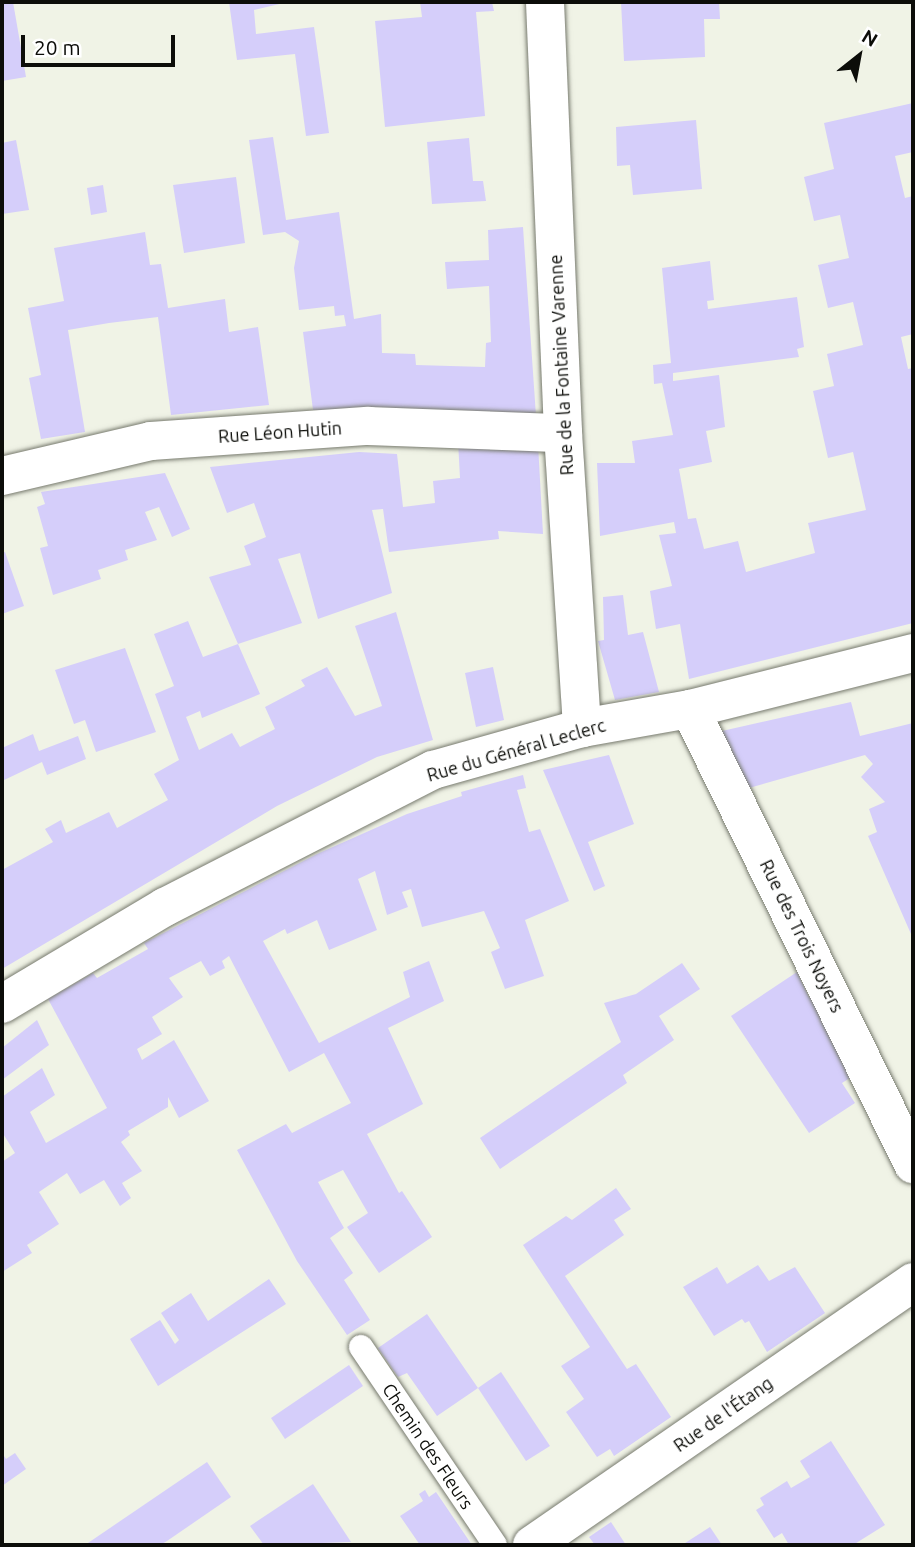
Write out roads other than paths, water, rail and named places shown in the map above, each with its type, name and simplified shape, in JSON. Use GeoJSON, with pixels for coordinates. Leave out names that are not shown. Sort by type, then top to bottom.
{"type":"FeatureCollection","features":[{"type":"Feature","properties":{"kind":"street","name":"Rue de la Fontaine Varenne"},"geometry":{"type":"LineString","coordinates":[[545,2],[563,433],[582,728]]}},
{"type":"Feature","properties":{"kind":"street","name":"Rue Léon Hutin"},"geometry":{"type":"LineString","coordinates":[[2,476],[151,441],[368,426],[563,433]]}},
{"type":"Feature","properties":{"kind":"street","name":"Rue du Général Leclerc"},"geometry":{"type":"LineString","coordinates":[[2,1004],[165,907],[433,770],[582,728],[690,709],[913,653]]}},
{"type":"Feature","properties":{"kind":"street","name":"Rue des Trois Noyers"},"geometry":{"type":"LineString","coordinates":[[690,709],[913,1164]]}},
{"type":"Feature","properties":{"kind":"street","name":"Rue de l'Étang"},"geometry":{"type":"LineString","coordinates":[[532,1545],[913,1282]]}},
{"type":"Feature","properties":{"kind":"lane","name":"Chemin des Fleurs"},"geometry":{"type":"LineString","coordinates":[[361,1347],[495,1545]]}}]}
